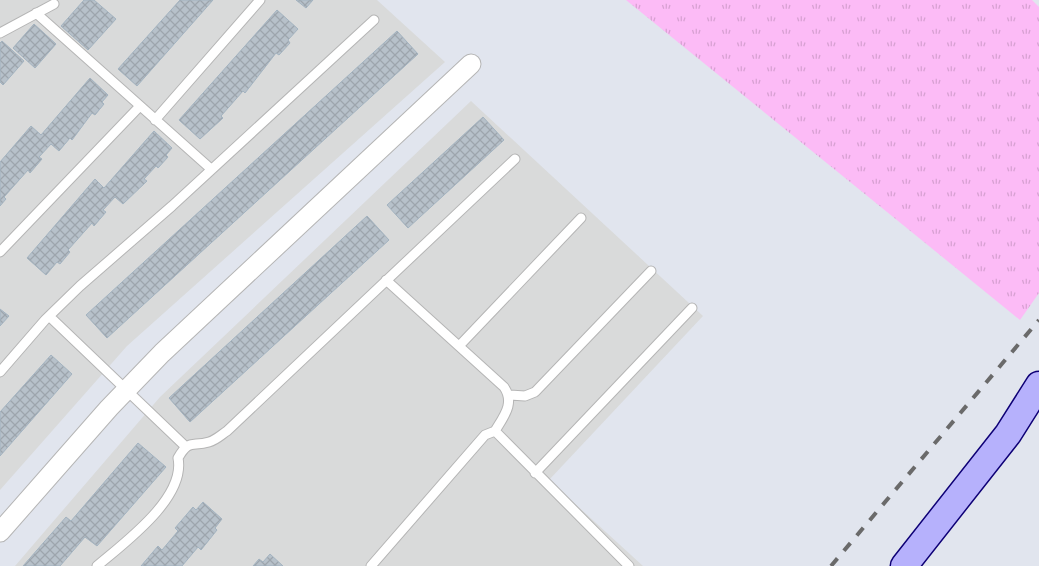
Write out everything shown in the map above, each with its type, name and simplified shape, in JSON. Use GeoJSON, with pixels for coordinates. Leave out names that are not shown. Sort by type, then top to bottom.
{"type":"FeatureCollection","features":[{"type":"Feature","properties":{"kind":"street"},"geometry":{"type":"LineString","coordinates":[[0,532],[127,389],[162,353],[471,64]]}},
{"type":"Feature","properties":{"kind":"street"},"geometry":{"type":"LineString","coordinates":[[904,566],[1035,399]]}},
{"type":"Feature","properties":{"kind":"lane"},"geometry":{"type":"LineString","coordinates":[[155,120],[260,0]]}},
{"type":"Feature","properties":{"kind":"lane"},"geometry":{"type":"LineString","coordinates":[[0,33],[54,4]]}},
{"type":"Feature","properties":{"kind":"lane"},"geometry":{"type":"LineString","coordinates":[[36,13],[211,170]]}},
{"type":"Feature","properties":{"kind":"lane"},"geometry":{"type":"LineString","coordinates":[[0,372],[49,316],[374,20]]}},
{"type":"Feature","properties":{"kind":"lane"},"geometry":{"type":"LineString","coordinates":[[0,252],[140,106]]}},
{"type":"Feature","properties":{"kind":"lane"},"geometry":{"type":"LineString","coordinates":[[97,566],[130,540],[171,491],[180,467],[178,458],[185,446],[192,443],[209,442],[227,431],[515,159]]}},
{"type":"Feature","properties":{"kind":"lane"},"geometry":{"type":"LineString","coordinates":[[460,345],[581,218]]}},
{"type":"Feature","properties":{"kind":"lane"},"geometry":{"type":"LineString","coordinates":[[510,396],[525,396],[535,392],[652,271]]}},
{"type":"Feature","properties":{"kind":"lane"},"geometry":{"type":"LineString","coordinates":[[371,566],[485,435],[495,431],[509,404],[510,396],[504,387],[460,345],[386,280]]}},
{"type":"Feature","properties":{"kind":"lane"},"geometry":{"type":"LineString","coordinates":[[535,473],[692,308]]}},
{"type":"Feature","properties":{"kind":"lane"},"geometry":{"type":"LineString","coordinates":[[49,316],[185,446]]}},
{"type":"Feature","properties":{"kind":"lane"},"geometry":{"type":"LineString","coordinates":[[495,431],[629,566]]}},
{"type":"Feature","properties":{"kind":"shaded area"},"geometry":{"type":"Polygon","coordinates":[[[0,0],[377,0],[445,62],[127,346],[0,490],[0,0]]]}},
{"type":"Feature","properties":{"kind":"shaded area"},"geometry":{"type":"Polygon","coordinates":[[[471,101],[703,316],[549,480],[643,566],[15,566],[160,397],[471,101]]]}},
{"type":"Feature","properties":{"kind":"green space"},"geometry":{"type":"Polygon","coordinates":[[[626,0],[1032,0],[1039,7],[1039,293],[1020,320],[626,0]]]}},
{"type":"Feature","properties":{"kind":"building"},"geometry":{"type":"Polygon","coordinates":[[[84,0],[94,0],[116,19],[88,50],[61,26],[84,0]]]}},
{"type":"Feature","properties":{"kind":"building"},"geometry":{"type":"Polygon","coordinates":[[[180,0],[213,0],[137,86],[118,69],[180,0]]]}},
{"type":"Feature","properties":{"kind":"building"},"geometry":{"type":"Polygon","coordinates":[[[296,0],[313,0],[306,8],[296,0]]]}},
{"type":"Feature","properties":{"kind":"building"},"geometry":{"type":"Polygon","coordinates":[[[277,10],[298,29],[288,40],[290,43],[279,55],[276,53],[245,93],[243,91],[221,116],[223,118],[200,139],[179,120],[277,10]]]}},
{"type":"Feature","properties":{"kind":"building"},"geometry":{"type":"Polygon","coordinates":[[[34,24],[56,44],[35,68],[13,48],[34,24]]]}},
{"type":"Feature","properties":{"kind":"building"},"geometry":{"type":"Polygon","coordinates":[[[397,31],[418,54],[107,338],[86,315],[397,31]]]}},
{"type":"Feature","properties":{"kind":"building"},"geometry":{"type":"Polygon","coordinates":[[[2,41],[24,61],[3,85],[0,82],[0,43],[2,41]]]}},
{"type":"Feature","properties":{"kind":"building"},"geometry":{"type":"Polygon","coordinates":[[[90,78],[108,95],[102,102],[104,104],[95,115],[92,113],[72,140],[70,138],[59,151],[51,144],[39,157],[42,159],[30,173],[28,170],[4,197],[6,199],[0,206],[0,162],[31,126],[41,135],[90,78]]]}},
{"type":"Feature","properties":{"kind":"building"},"geometry":{"type":"Polygon","coordinates":[[[483,117],[504,140],[408,228],[387,205],[483,117]]]}},
{"type":"Feature","properties":{"kind":"building"},"geometry":{"type":"Polygon","coordinates":[[[154,131],[172,148],[166,155],[168,157],[158,168],[156,166],[144,179],[147,181],[123,204],[115,197],[103,210],[106,212],[94,226],[92,223],[68,250],[70,252],[60,264],[57,262],[46,275],[27,258],[95,179],[104,188],[154,131]]]}},
{"type":"Feature","properties":{"kind":"building"},"geometry":{"type":"Polygon","coordinates":[[[367,216],[389,240],[190,422],[169,398],[367,216]]]}},
{"type":"Feature","properties":{"kind":"building"},"geometry":{"type":"Polygon","coordinates":[[[0,309],[9,316],[0,326],[0,309]]]}},
{"type":"Feature","properties":{"kind":"building"},"geometry":{"type":"Polygon","coordinates":[[[51,355],[72,374],[0,456],[0,412],[51,355]]]}},
{"type":"Feature","properties":{"kind":"building"},"geometry":{"type":"Polygon","coordinates":[[[138,443],[166,467],[97,546],[85,537],[60,566],[23,566],[66,517],[71,521],[138,443]]]}},
{"type":"Feature","properties":{"kind":"building"},"geometry":{"type":"Polygon","coordinates":[[[203,502],[222,519],[215,528],[217,530],[201,550],[198,547],[182,566],[141,566],[158,546],[162,550],[178,531],[175,528],[193,507],[196,510],[203,502]]]}},
{"type":"Feature","properties":{"kind":"building"},"geometry":{"type":"Polygon","coordinates":[[[270,554],[283,566],[253,566],[259,559],[263,562],[270,554]]]}},
{"type":"Feature","properties":{"kind":"railway"},"geometry":{"type":"LineString","coordinates":[[831,566],[1039,320]]}}]}
